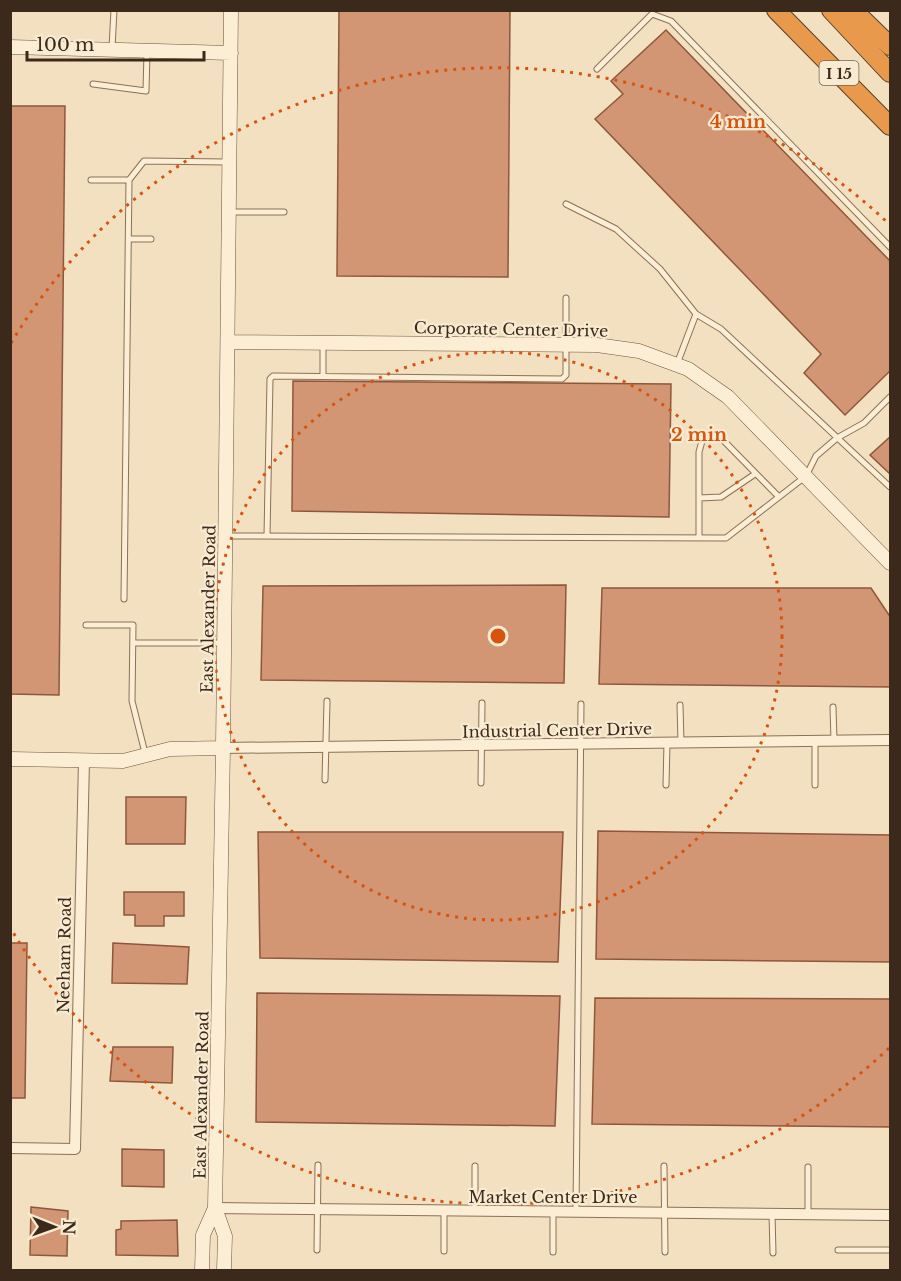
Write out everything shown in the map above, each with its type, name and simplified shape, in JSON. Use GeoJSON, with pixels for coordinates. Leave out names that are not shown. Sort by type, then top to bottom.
{"type":"FeatureCollection","features":[{"type":"Feature","properties":{"kind":"highway","name":"I 15"},"geometry":{"type":"LineString","coordinates":[[776,10],[891,126]]}},
{"type":"Feature","properties":{"kind":"highway","name":"I 15"},"geometry":{"type":"LineString","coordinates":[[831,10],[891,73]]}},
{"type":"Feature","properties":{"kind":"highway"},"geometry":{"type":"LineString","coordinates":[[852,10],[891,46]]}},
{"type":"Feature","properties":{"kind":"street","name":"East Alexander Road"},"geometry":{"type":"LineString","coordinates":[[224,1270],[225,1236],[215,1208],[224,748],[231,10]]}},
{"type":"Feature","properties":{"kind":"street"},"geometry":{"type":"LineString","coordinates":[[10,47],[231,53]]}},
{"type":"Feature","properties":{"kind":"street","name":"Corporate Center Drive"},"geometry":{"type":"LineString","coordinates":[[228,342],[597,345],[639,351],[688,369],[728,397],[891,563]]}},
{"type":"Feature","properties":{"kind":"street","name":"Industrial Center Drive"},"geometry":{"type":"LineString","coordinates":[[224,748],[891,740]]}},
{"type":"Feature","properties":{"kind":"street"},"geometry":{"type":"LineString","coordinates":[[10,759],[123,761],[170,749],[224,748]]}},
{"type":"Feature","properties":{"kind":"street","name":"Neeham Road"},"geometry":{"type":"LineString","coordinates":[[10,1148],[75,1149],[84,761]]}},
{"type":"Feature","properties":{"kind":"street","name":"East Alexander Road"},"geometry":{"type":"LineString","coordinates":[[202,1270],[203,1235],[215,1208]]}},
{"type":"Feature","properties":{"kind":"street","name":"Market Center Drive"},"geometry":{"type":"LineString","coordinates":[[215,1208],[891,1215]]}},
{"type":"Feature","properties":{"kind":"lane"},"geometry":{"type":"LineString","coordinates":[[112,50],[114,10]]}},
{"type":"Feature","properties":{"kind":"lane"},"geometry":{"type":"LineString","coordinates":[[597,69],[652,14],[671,21],[891,247]]}},
{"type":"Feature","properties":{"kind":"lane"},"geometry":{"type":"LineString","coordinates":[[93,84],[146,91],[147,51]]}},
{"type":"Feature","properties":{"kind":"lane"},"geometry":{"type":"LineString","coordinates":[[124,599],[129,180],[144,161],[230,162]]}},
{"type":"Feature","properties":{"kind":"lane"},"geometry":{"type":"LineString","coordinates":[[92,180],[129,180]]}},
{"type":"Feature","properties":{"kind":"lane"},"geometry":{"type":"LineString","coordinates":[[566,204],[616,229],[660,269],[696,314],[721,329],[891,487]]}},
{"type":"Feature","properties":{"kind":"lane"},"geometry":{"type":"LineString","coordinates":[[230,212],[284,212]]}},
{"type":"Feature","properties":{"kind":"lane"},"geometry":{"type":"LineString","coordinates":[[129,239],[151,239]]}},
{"type":"Feature","properties":{"kind":"lane"},"geometry":{"type":"LineString","coordinates":[[267,537],[270,379],[273,376],[562,379],[566,375],[566,298]]}},
{"type":"Feature","properties":{"kind":"lane"},"geometry":{"type":"LineString","coordinates":[[677,365],[696,314]]}},
{"type":"Feature","properties":{"kind":"lane"},"geometry":{"type":"LineString","coordinates":[[323,343],[323,376]]}},
{"type":"Feature","properties":{"kind":"lane"},"geometry":{"type":"LineString","coordinates":[[226,536],[726,538],[806,476],[816,456],[837,438],[864,423],[891,397]]}},
{"type":"Feature","properties":{"kind":"lane"},"geometry":{"type":"LineString","coordinates":[[699,538],[699,452],[702,441],[711,435],[722,439],[779,497]]}},
{"type":"Feature","properties":{"kind":"lane"},"geometry":{"type":"LineString","coordinates":[[699,498],[721,497],[756,474]]}},
{"type":"Feature","properties":{"kind":"lane"},"geometry":{"type":"LineString","coordinates":[[86,625],[134,625],[132,701],[145,755]]}},
{"type":"Feature","properties":{"kind":"lane"},"geometry":{"type":"LineString","coordinates":[[133,643],[224,643]]}},
{"type":"Feature","properties":{"kind":"lane"},"geometry":{"type":"LineString","coordinates":[[325,780],[327,701]]}},
{"type":"Feature","properties":{"kind":"lane"},"geometry":{"type":"LineString","coordinates":[[481,783],[482,703]]}},
{"type":"Feature","properties":{"kind":"lane"},"geometry":{"type":"LineString","coordinates":[[576,1212],[581,704]]}},
{"type":"Feature","properties":{"kind":"lane"},"geometry":{"type":"LineString","coordinates":[[680,705],[681,743]]}},
{"type":"Feature","properties":{"kind":"lane"},"geometry":{"type":"LineString","coordinates":[[833,707],[834,741]]}},
{"type":"Feature","properties":{"kind":"lane"},"geometry":{"type":"LineString","coordinates":[[815,741],[815,785]]}},
{"type":"Feature","properties":{"kind":"lane"},"geometry":{"type":"LineString","coordinates":[[666,785],[667,743]]}},
{"type":"Feature","properties":{"kind":"lane"},"geometry":{"type":"LineString","coordinates":[[317,1250],[318,1165]]}},
{"type":"Feature","properties":{"kind":"lane"},"geometry":{"type":"LineString","coordinates":[[475,1212],[476,1166]]}},
{"type":"Feature","properties":{"kind":"lane"},"geometry":{"type":"LineString","coordinates":[[664,1166],[664,1252]]}},
{"type":"Feature","properties":{"kind":"lane"},"geometry":{"type":"LineString","coordinates":[[808,1167],[808,1214]]}},
{"type":"Feature","properties":{"kind":"lane"},"geometry":{"type":"LineString","coordinates":[[444,1211],[444,1251]]}},
{"type":"Feature","properties":{"kind":"lane"},"geometry":{"type":"LineString","coordinates":[[553,1212],[553,1252]]}},
{"type":"Feature","properties":{"kind":"lane"},"geometry":{"type":"LineString","coordinates":[[772,1214],[773,1253]]}},
{"type":"Feature","properties":{"kind":"lane"},"geometry":{"type":"LineString","coordinates":[[838,1250],[891,1250]]}},
{"type":"Feature","properties":{"kind":"building"},"geometry":{"type":"Polygon","coordinates":[[[339,10],[510,10],[508,277],[337,276],[339,10]]]}},
{"type":"Feature","properties":{"kind":"building"},"geometry":{"type":"Polygon","coordinates":[[[666,30],[891,262],[891,370],[845,415],[804,373],[821,354],[595,119],[623,94],[611,81],[666,30]]]}},
{"type":"Feature","properties":{"kind":"building"},"geometry":{"type":"Polygon","coordinates":[[[10,106],[65,106],[59,695],[10,694],[10,106]]]}},
{"type":"Feature","properties":{"kind":"building"},"geometry":{"type":"Polygon","coordinates":[[[293,381],[671,384],[669,517],[292,511],[293,381]]]}},
{"type":"Feature","properties":{"kind":"building"},"geometry":{"type":"Polygon","coordinates":[[[891,436],[891,475],[870,455],[891,436]]]}},
{"type":"Feature","properties":{"kind":"building"},"geometry":{"type":"Polygon","coordinates":[[[566,585],[564,683],[261,680],[263,586],[566,585]]]}},
{"type":"Feature","properties":{"kind":"building"},"geometry":{"type":"Polygon","coordinates":[[[602,588],[871,588],[891,618],[891,687],[599,684],[602,588]]]}},
{"type":"Feature","properties":{"kind":"building"},"geometry":{"type":"Polygon","coordinates":[[[126,797],[186,797],[185,844],[126,844],[126,797]]]}},
{"type":"Feature","properties":{"kind":"building"},"geometry":{"type":"Polygon","coordinates":[[[598,831],[891,835],[891,962],[596,959],[598,831]]]}},
{"type":"Feature","properties":{"kind":"building"},"geometry":{"type":"Polygon","coordinates":[[[258,832],[563,832],[558,962],[260,958],[258,832]]]}},
{"type":"Feature","properties":{"kind":"building"},"geometry":{"type":"Polygon","coordinates":[[[124,892],[184,892],[184,916],[164,916],[164,926],[135,926],[135,915],[124,915],[124,892]]]}},
{"type":"Feature","properties":{"kind":"building"},"geometry":{"type":"Polygon","coordinates":[[[10,943],[27,943],[25,1098],[10,1098],[10,943]]]}},
{"type":"Feature","properties":{"kind":"building"},"geometry":{"type":"Polygon","coordinates":[[[113,943],[189,947],[187,984],[112,983],[113,943]]]}},
{"type":"Feature","properties":{"kind":"building"},"geometry":{"type":"Polygon","coordinates":[[[257,993],[560,996],[555,1126],[256,1122],[257,993]]]}},
{"type":"Feature","properties":{"kind":"building"},"geometry":{"type":"Polygon","coordinates":[[[595,998],[891,999],[891,1127],[592,1124],[595,998]]]}},
{"type":"Feature","properties":{"kind":"building"},"geometry":{"type":"Polygon","coordinates":[[[113,1047],[173,1047],[172,1083],[110,1081],[113,1047]]]}},
{"type":"Feature","properties":{"kind":"building"},"geometry":{"type":"Polygon","coordinates":[[[122,1149],[164,1150],[164,1187],[122,1186],[122,1149]]]}},
{"type":"Feature","properties":{"kind":"building"},"geometry":{"type":"Polygon","coordinates":[[[31,1207],[68,1211],[67,1256],[30,1255],[31,1207]]]}},
{"type":"Feature","properties":{"kind":"building"},"geometry":{"type":"Polygon","coordinates":[[[177,1220],[178,1256],[116,1255],[116,1230],[121,1229],[121,1221],[177,1220]]]}}]}
